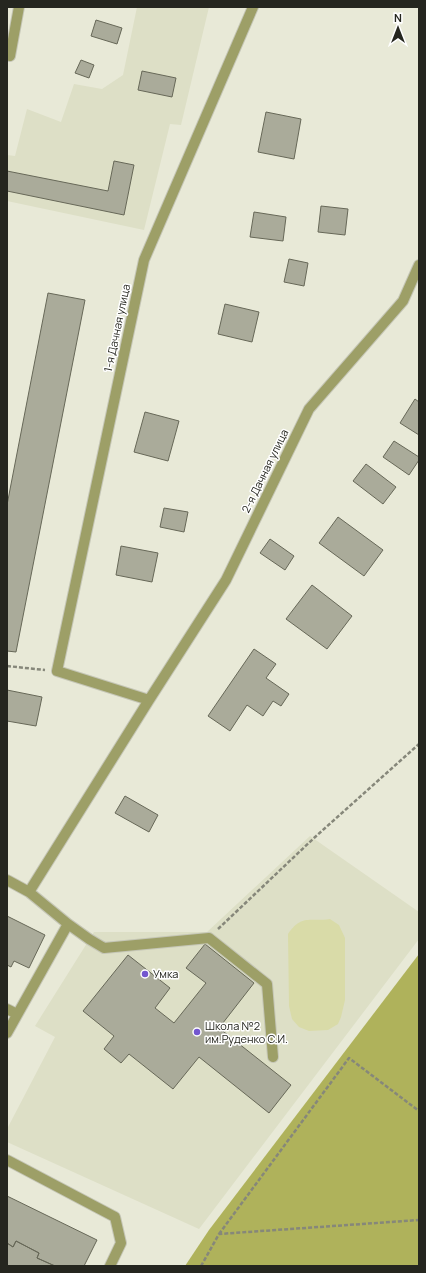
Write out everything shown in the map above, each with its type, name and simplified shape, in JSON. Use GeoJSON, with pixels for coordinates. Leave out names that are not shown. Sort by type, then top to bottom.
{"type":"FeatureCollection","features":[{"type":"Feature","properties":{"kind":"street"},"geometry":{"type":"LineString","coordinates":[[7,55],[10,56],[19,7]]}},
{"type":"Feature","properties":{"kind":"street","name":"1-я Дачная улица"},"geometry":{"type":"LineString","coordinates":[[57,671],[144,260],[253,7]]}},
{"type":"Feature","properties":{"kind":"street","name":"2-я Дачная улица"},"geometry":{"type":"LineString","coordinates":[[29,892],[226,580],[309,409],[403,301],[419,265]]}},
{"type":"Feature","properties":{"kind":"street"},"geometry":{"type":"LineString","coordinates":[[57,671],[149,700]]}},
{"type":"Feature","properties":{"kind":"street"},"geometry":{"type":"LineString","coordinates":[[7,880],[29,892],[68,924],[104,948],[209,938],[267,984],[273,1056]]}},
{"type":"Feature","properties":{"kind":"street"},"geometry":{"type":"LineString","coordinates":[[7,1033],[68,924]]}},
{"type":"Feature","properties":{"kind":"street"},"geometry":{"type":"LineString","coordinates":[[7,1009],[17,1014]]}},
{"type":"Feature","properties":{"kind":"street"},"geometry":{"type":"LineString","coordinates":[[7,1160],[114,1217],[121,1243],[110,1266]]}},
{"type":"Feature","properties":{"kind":"path"},"geometry":{"type":"LineString","coordinates":[[7,666],[57,671]]}},
{"type":"Feature","properties":{"kind":"path"},"geometry":{"type":"LineString","coordinates":[[209,938],[314,838],[419,744]]}},
{"type":"Feature","properties":{"kind":"path"},"geometry":{"type":"LineString","coordinates":[[201,1266],[219,1234],[350,1058],[419,1111]]}},
{"type":"Feature","properties":{"kind":"path"},"geometry":{"type":"LineString","coordinates":[[219,1234],[419,1220]]}},
{"type":"Feature","properties":{"kind":"shaded area"},"geometry":{"type":"Polygon","coordinates":[[[137,7],[209,7],[181,125],[170,124],[144,230],[7,201],[7,155],[15,156],[27,109],[61,122],[74,84],[102,89],[123,75],[137,7]]]}},
{"type":"Feature","properties":{"kind":"shaded area","name":"Школа №2 им.Руденко С.И."},"geometry":{"type":"Polygon","coordinates":[[[310,836],[419,912],[419,939],[199,1229],[7,1142],[7,1129],[55,1037],[35,1026],[94,932],[207,932],[310,836]]]}},
{"type":"Feature","properties":{"kind":"green space"},"geometry":{"type":"Polygon","coordinates":[[[330,919],[339,925],[345,938],[345,1000],[338,1024],[328,1030],[309,1031],[299,1027],[292,1019],[289,1006],[288,934],[302,921],[330,919]]]}},
{"type":"Feature","properties":{"kind":"green space"},"geometry":{"type":"Polygon","coordinates":[[[419,954],[419,1266],[185,1266],[209,1230],[419,954]]]}},
{"type":"Feature","properties":{"kind":"building"},"geometry":{"type":"Polygon","coordinates":[[[96,20],[122,28],[117,44],[91,36],[96,20]]]}},
{"type":"Feature","properties":{"kind":"building"},"geometry":{"type":"Polygon","coordinates":[[[81,60],[94,65],[89,78],[75,73],[81,60]]]}},
{"type":"Feature","properties":{"kind":"building"},"geometry":{"type":"Polygon","coordinates":[[[142,71],[176,78],[172,97],[138,90],[142,71]]]}},
{"type":"Feature","properties":{"kind":"building"},"geometry":{"type":"Polygon","coordinates":[[[266,112],[301,119],[294,159],[258,152],[266,112]]]}},
{"type":"Feature","properties":{"kind":"building"},"geometry":{"type":"Polygon","coordinates":[[[114,161],[134,165],[124,215],[7,191],[7,171],[108,191],[114,161]]]}},
{"type":"Feature","properties":{"kind":"building"},"geometry":{"type":"Polygon","coordinates":[[[321,206],[348,209],[345,235],[318,232],[321,206]]]}},
{"type":"Feature","properties":{"kind":"building"},"geometry":{"type":"Polygon","coordinates":[[[254,212],[286,217],[283,241],[250,237],[254,212]]]}},
{"type":"Feature","properties":{"kind":"building"},"geometry":{"type":"Polygon","coordinates":[[[289,259],[308,263],[304,286],[284,282],[289,259]]]}},
{"type":"Feature","properties":{"kind":"building"},"geometry":{"type":"Polygon","coordinates":[[[48,293],[85,300],[16,652],[7,651],[7,505],[48,293]]]}},
{"type":"Feature","properties":{"kind":"building"},"geometry":{"type":"Polygon","coordinates":[[[225,304],[259,312],[252,342],[218,334],[225,304]]]}},
{"type":"Feature","properties":{"kind":"building"},"geometry":{"type":"Polygon","coordinates":[[[415,399],[419,402],[419,435],[400,423],[415,399]]]}},
{"type":"Feature","properties":{"kind":"building"},"geometry":{"type":"Polygon","coordinates":[[[145,412],[179,421],[168,461],[134,452],[145,412]]]}},
{"type":"Feature","properties":{"kind":"building"},"geometry":{"type":"Polygon","coordinates":[[[394,441],[419,457],[419,460],[409,475],[383,457],[394,441]]]}},
{"type":"Feature","properties":{"kind":"building"},"geometry":{"type":"Polygon","coordinates":[[[366,464],[396,487],[383,504],[353,481],[366,464]]]}},
{"type":"Feature","properties":{"kind":"building"},"geometry":{"type":"Polygon","coordinates":[[[164,508],[188,512],[184,532],[160,527],[164,508]]]}},
{"type":"Feature","properties":{"kind":"building"},"geometry":{"type":"Polygon","coordinates":[[[338,517],[383,550],[364,576],[319,543],[338,517]]]}},
{"type":"Feature","properties":{"kind":"building"},"geometry":{"type":"Polygon","coordinates":[[[270,539],[294,556],[285,570],[260,553],[270,539]]]}},
{"type":"Feature","properties":{"kind":"building"},"geometry":{"type":"Polygon","coordinates":[[[121,546],[158,553],[152,582],[116,575],[121,546]]]}},
{"type":"Feature","properties":{"kind":"building"},"geometry":{"type":"Polygon","coordinates":[[[312,585],[352,616],[327,649],[286,619],[312,585]]]}},
{"type":"Feature","properties":{"kind":"building"},"geometry":{"type":"Polygon","coordinates":[[[254,649],[276,664],[266,678],[289,694],[281,706],[273,701],[263,716],[247,705],[230,731],[208,716],[254,649]]]}},
{"type":"Feature","properties":{"kind":"building"},"geometry":{"type":"Polygon","coordinates":[[[7,690],[42,697],[36,726],[7,721],[7,690]]]}},
{"type":"Feature","properties":{"kind":"building"},"geometry":{"type":"Polygon","coordinates":[[[125,796],[158,815],[149,832],[115,813],[125,796]]]}},
{"type":"Feature","properties":{"kind":"building"},"geometry":{"type":"Polygon","coordinates":[[[7,916],[45,935],[29,968],[14,961],[11,967],[7,965],[7,916]]]}},
{"type":"Feature","properties":{"kind":"building"},"geometry":{"type":"Polygon","coordinates":[[[205,944],[254,983],[219,1028],[291,1085],[269,1113],[199,1057],[173,1089],[129,1054],[121,1063],[104,1049],[114,1036],[83,1011],[128,955],[170,988],[155,1008],[174,1023],[206,983],[186,968],[205,944]]]}},
{"type":"Feature","properties":{"kind":"building"},"geometry":{"type":"Polygon","coordinates":[[[7,1196],[97,1240],[84,1266],[55,1266],[37,1258],[39,1253],[16,1241],[13,1247],[7,1243],[7,1196]]]}},
{"type":"Feature","properties":{"kind":"building"},"geometry":{"type":"Polygon","coordinates":[[[16,1241],[39,1253],[37,1258],[55,1266],[7,1266],[7,1243],[13,1247],[16,1241]]]}},
{"type":"Feature","properties":{"kind":"place","name":"Умка"},"geometry":{"type":"Point","coordinates":[145,974]}},
{"type":"Feature","properties":{"kind":"place","name":"Школа №2 им.Руденко С.И."},"geometry":{"type":"Point","coordinates":[197,1032]}}]}
